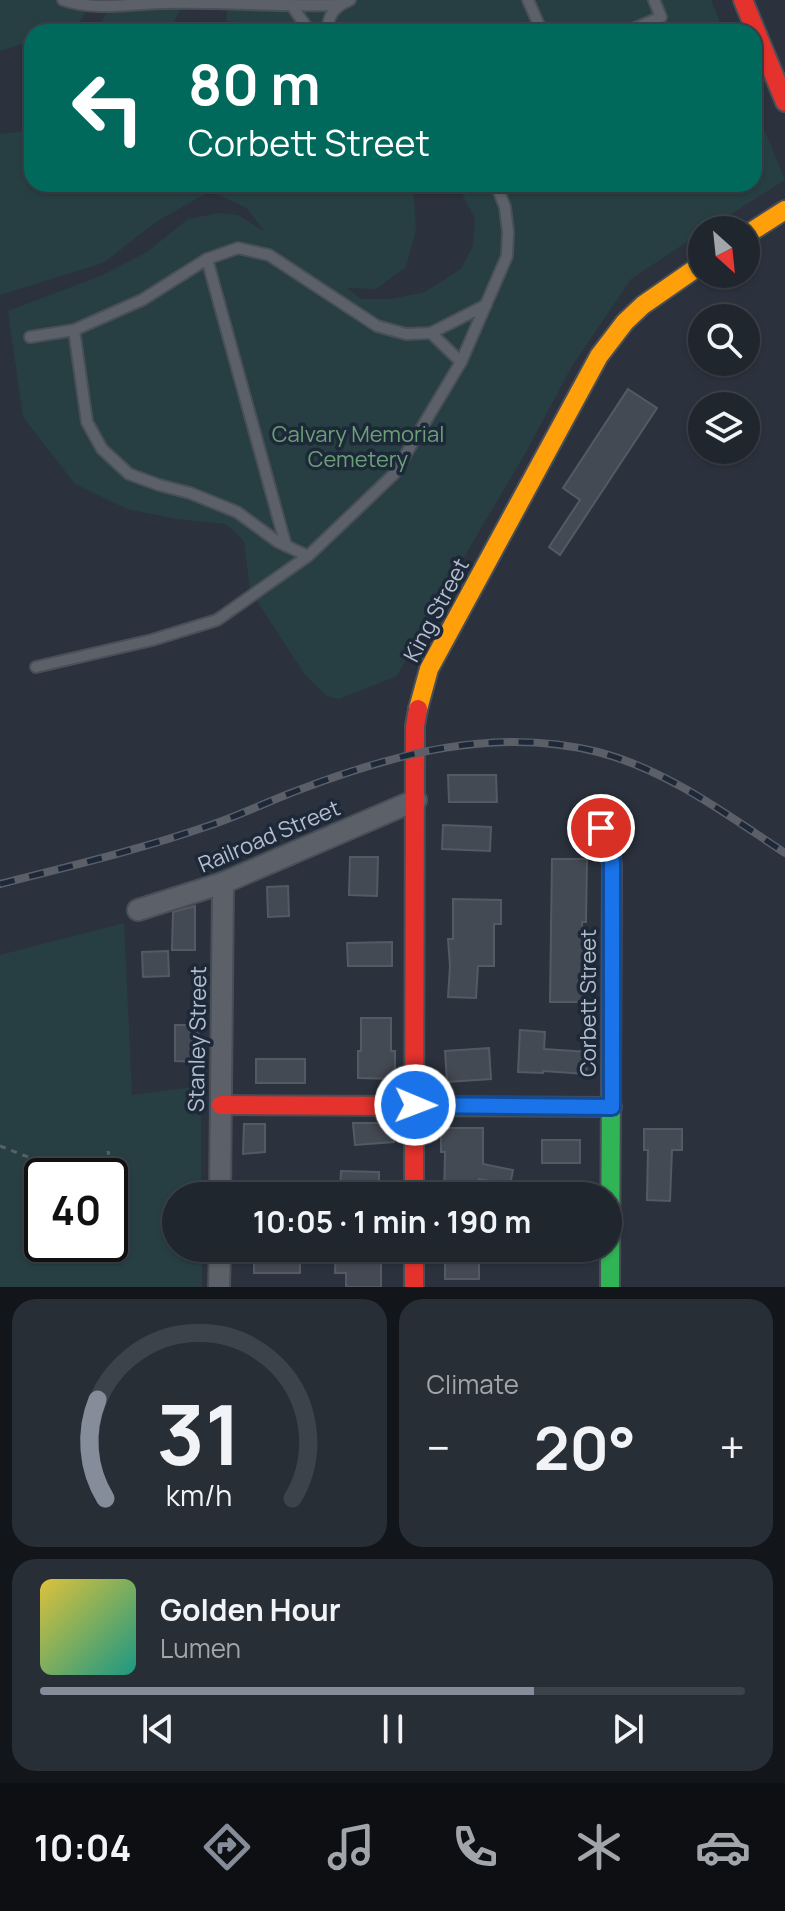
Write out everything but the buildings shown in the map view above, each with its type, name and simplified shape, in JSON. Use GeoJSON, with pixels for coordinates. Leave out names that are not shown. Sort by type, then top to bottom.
{"type":"FeatureCollection","features":[{"type":"Feature","properties":{"kind":"street"},"geometry":{"type":"LineString","coordinates":[[743,0],[753,24]]}},
{"type":"Feature","properties":{"kind":"street"},"geometry":{"type":"LineString","coordinates":[[762,46],[785,102]]}},
{"type":"Feature","properties":{"kind":"street"},"geometry":{"type":"LineString","coordinates":[[760,226],[785,210]]}},
{"type":"Feature","properties":{"kind":"street","name":"King Street"},"geometry":{"type":"LineString","coordinates":[[414,1182],[415,726],[421,695],[429,669],[599,356],[634,312],[688,273]]}},
{"type":"Feature","properties":{"kind":"street","name":"Railroad Street"},"geometry":{"type":"LineString","coordinates":[[138,910],[223,883],[416,800]]}},
{"type":"Feature","properties":{"kind":"street","name":"Corbett Street"},"geometry":{"type":"LineString","coordinates":[[595,819],[607,840],[612,864],[610,1287]]}},
{"type":"Feature","properties":{"kind":"street","name":"Stanley Street"},"geometry":{"type":"LineString","coordinates":[[220,1182],[223,883]]}},
{"type":"Feature","properties":{"kind":"street"},"geometry":{"type":"LineString","coordinates":[[221,1105],[612,1107]]}},
{"type":"Feature","properties":{"kind":"street"},"geometry":{"type":"LineString","coordinates":[[219,1287],[220,1262]]}},
{"type":"Feature","properties":{"kind":"street"},"geometry":{"type":"LineString","coordinates":[[414,1262],[414,1287]]}},
{"type":"Feature","properties":{"kind":"lane"},"geometry":{"type":"LineString","coordinates":[[63,0],[105,6],[159,3],[339,5],[350,0]]}},
{"type":"Feature","properties":{"kind":"lane"},"geometry":{"type":"LineString","coordinates":[[528,0],[538,24]]}},
{"type":"Feature","properties":{"kind":"lane"},"geometry":{"type":"LineString","coordinates":[[645,24],[661,17],[654,0]]}},
{"type":"Feature","properties":{"kind":"lane"},"geometry":{"type":"LineString","coordinates":[[328,24],[339,5]]}},
{"type":"Feature","properties":{"kind":"lane"},"geometry":{"type":"LineString","coordinates":[[292,6],[304,24]]}},
{"type":"Feature","properties":{"kind":"lane"},"geometry":{"type":"LineString","coordinates":[[36,667],[152,640],[217,620],[308,556],[394,474],[461,362],[507,256],[505,207],[499,192]]}},
{"type":"Feature","properties":{"kind":"lane"},"geometry":{"type":"LineString","coordinates":[[30,337],[74,330],[142,300],[207,259],[238,248],[269,255],[377,326],[406,334],[431,333],[486,305]]}},
{"type":"Feature","properties":{"kind":"lane"},"geometry":{"type":"LineString","coordinates":[[207,259],[286,546]]}},
{"type":"Feature","properties":{"kind":"lane"},"geometry":{"type":"LineString","coordinates":[[74,330],[87,422],[102,449],[129,474],[237,512],[278,542],[308,556]]}},
{"type":"Feature","properties":{"kind":"lane"},"geometry":{"type":"LineString","coordinates":[[431,333],[461,362]]}},
{"type":"Feature","properties":{"kind":"path"},"geometry":{"type":"LineString","coordinates":[[0,1146],[28,1157],[71,1167],[110,1161],[108,1151]]}},
{"type":"Feature","properties":{"kind":"green space"},"geometry":{"type":"Polygon","coordinates":[[[0,0],[93,0],[78,24],[24,24],[24,44],[0,51],[0,0]]]}},
{"type":"Feature","properties":{"kind":"green space"},"geometry":{"type":"Polygon","coordinates":[[[113,0],[184,0],[173,24],[101,24],[113,0]]]}},
{"type":"Feature","properties":{"kind":"green space"},"geometry":{"type":"Polygon","coordinates":[[[228,0],[711,0],[721,24],[252,24],[226,21],[228,0]]]}},
{"type":"Feature","properties":{"kind":"green space","name":"Calvary Memorial Cemetery"},"geometry":{"type":"Polygon","coordinates":[[[762,124],[785,180],[728,216],[688,216],[688,241],[631,279],[572,366],[397,676],[339,699],[327,696],[305,675],[250,590],[244,541],[226,524],[127,509],[75,484],[23,417],[8,311],[103,275],[147,252],[188,219],[219,213],[238,215],[265,232],[247,208],[212,192],[414,192],[416,230],[406,267],[376,289],[347,288],[361,299],[391,299],[425,292],[461,269],[473,246],[475,219],[461,192],[762,192],[762,124]]]}},
{"type":"Feature","properties":{"kind":"green space","name":"Calvary Memorial Cemetery"},"geometry":{"type":"Polygon","coordinates":[[[24,131],[24,192],[208,192],[156,222],[103,263],[0,295],[0,134],[24,131]]]}},
{"type":"Feature","properties":{"kind":"green space"},"geometry":{"type":"Polygon","coordinates":[[[124,923],[132,1095],[201,1086],[201,1182],[162,1182],[162,1262],[202,1262],[202,1287],[0,1287],[0,955],[124,923]]]}},
{"type":"Feature","properties":{"kind":"railway"},"geometry":{"type":"LineString","coordinates":[[0,884],[185,834],[370,766],[445,748],[483,743],[559,745],[623,760],[695,795],[785,853]]}},
{"type":"Feature","properties":{"kind":"traffic: fast"},"geometry":{"type":"LineString","coordinates":[[595,819],[606,841],[612,864],[610,1287]]}},
{"type":"Feature","properties":{"kind":"traffic: slow"},"geometry":{"type":"LineString","coordinates":[[760,226],[785,210]]}},
{"type":"Feature","properties":{"kind":"traffic: slow"},"geometry":{"type":"LineString","coordinates":[[418,709],[429,669],[599,356],[625,322],[643,305],[688,274]]}},
{"type":"Feature","properties":{"kind":"traffic: jam"},"geometry":{"type":"LineString","coordinates":[[743,0],[753,24]]}},
{"type":"Feature","properties":{"kind":"traffic: jam"},"geometry":{"type":"LineString","coordinates":[[762,46],[785,102]]}},
{"type":"Feature","properties":{"kind":"traffic: jam"},"geometry":{"type":"LineString","coordinates":[[414,1182],[415,726],[418,709]]}},
{"type":"Feature","properties":{"kind":"traffic: jam"},"geometry":{"type":"LineString","coordinates":[[221,1105],[612,1107]]}},
{"type":"Feature","properties":{"kind":"traffic: jam"},"geometry":{"type":"LineString","coordinates":[[414,1262],[414,1287]]}},
{"type":"Feature","properties":{"kind":"route"},"geometry":{"type":"LineString","coordinates":[[415,1105],[612,1107],[612,864],[611,849],[601,828]]}}]}
